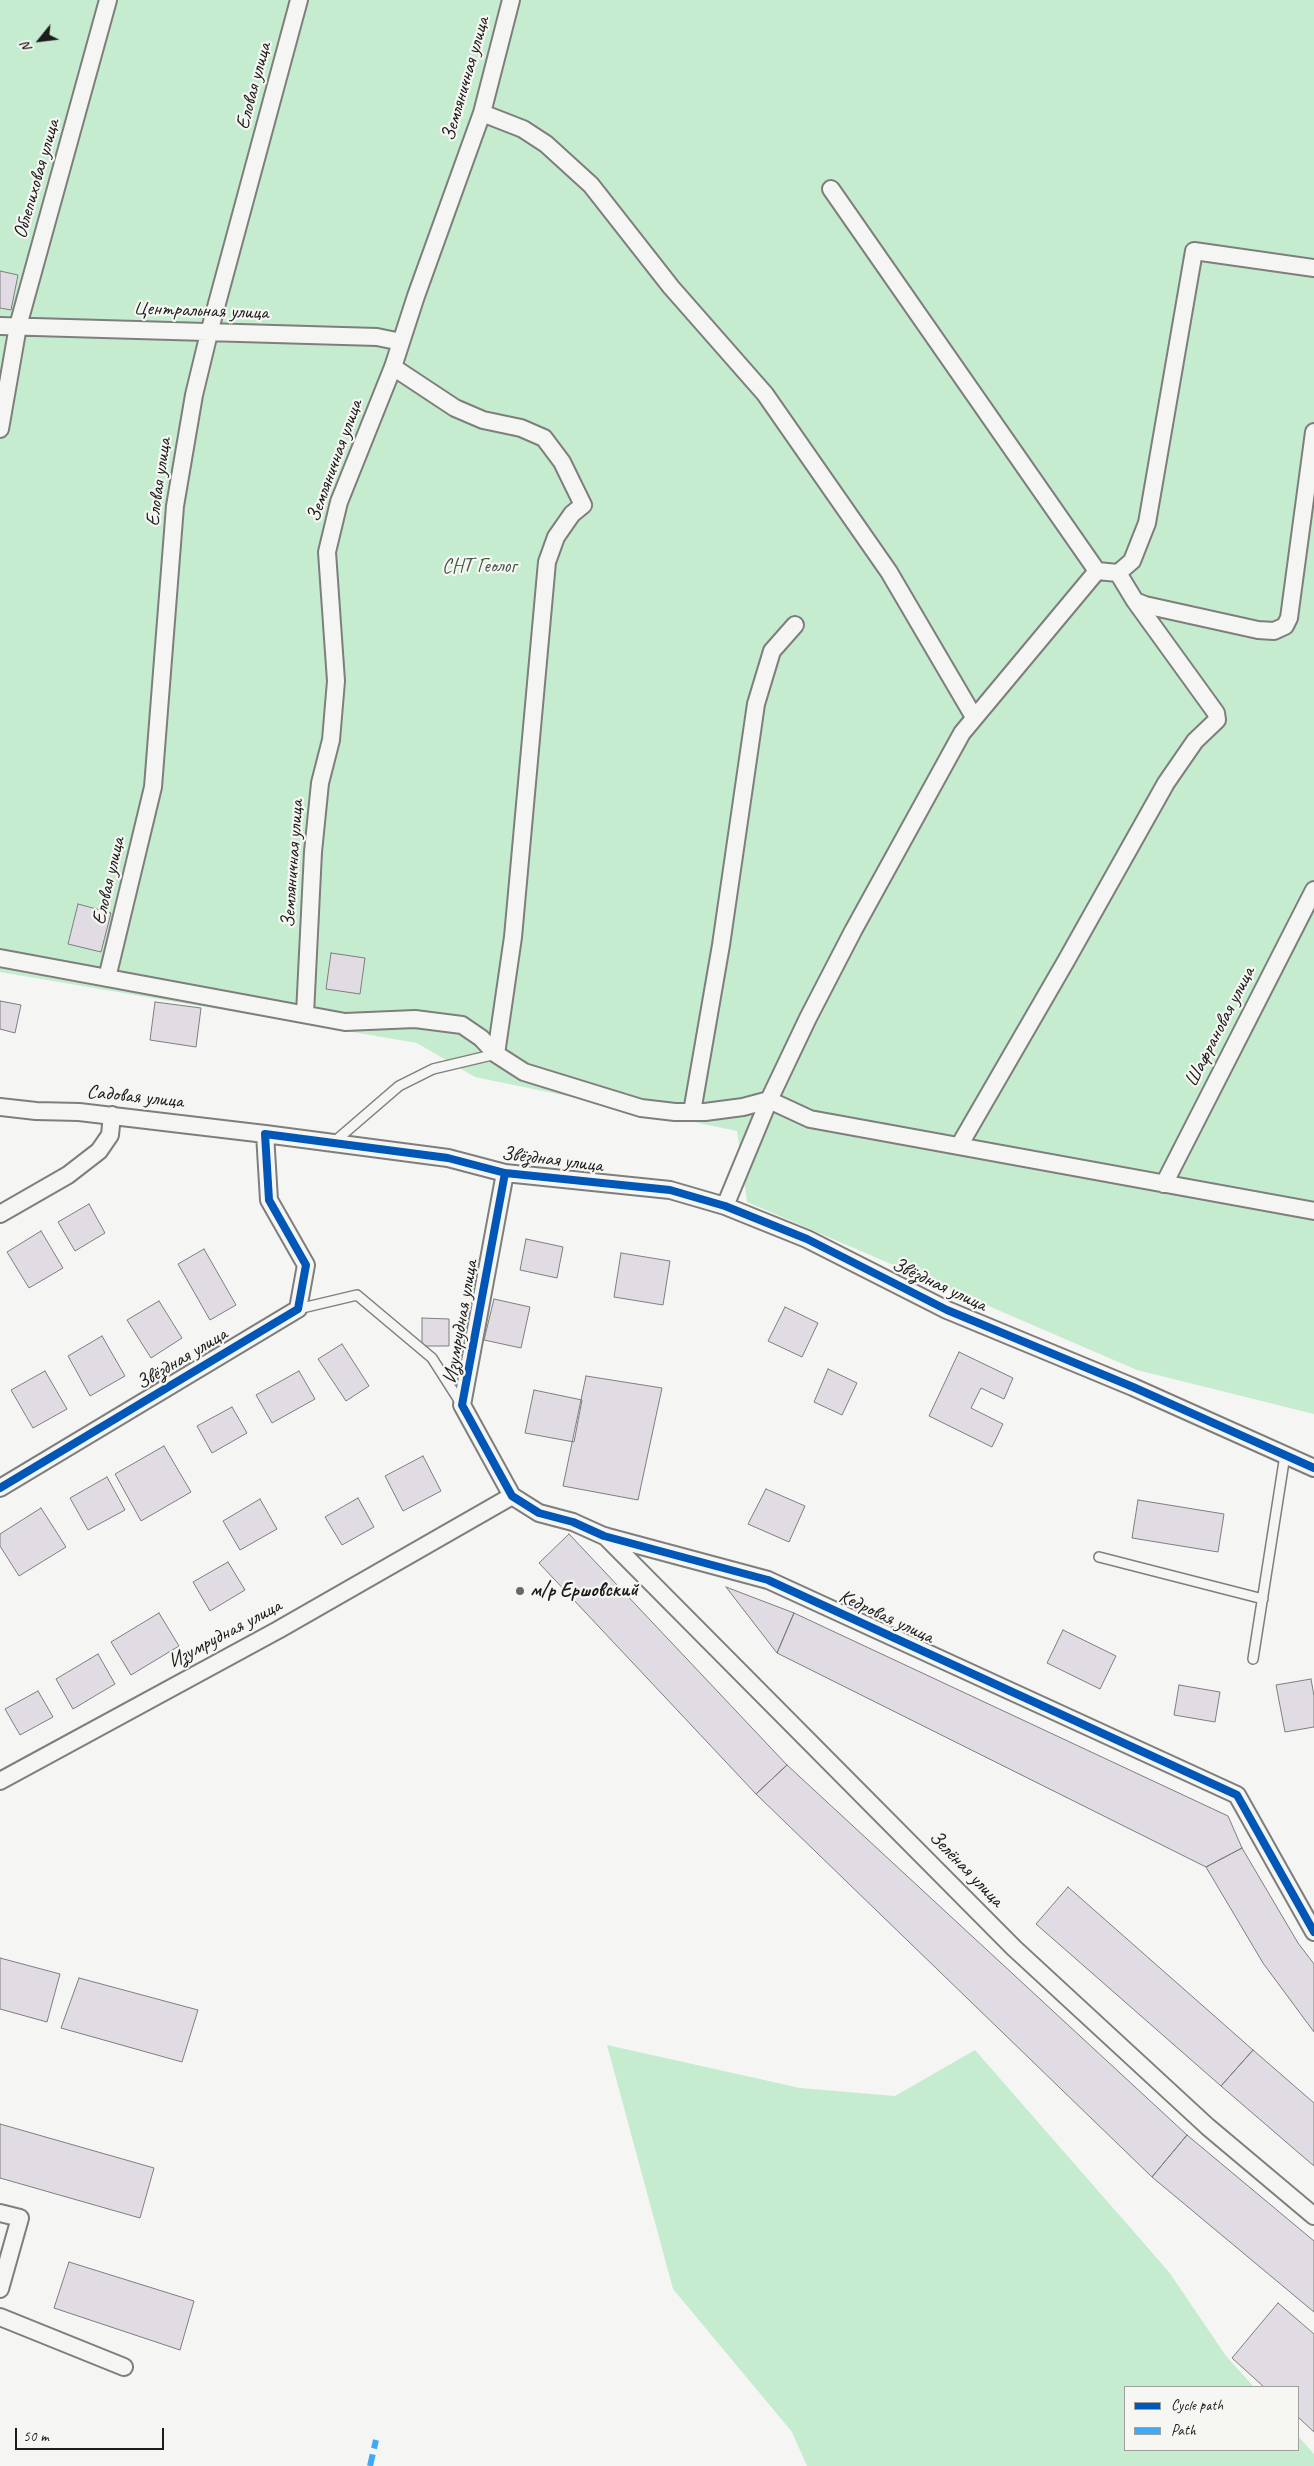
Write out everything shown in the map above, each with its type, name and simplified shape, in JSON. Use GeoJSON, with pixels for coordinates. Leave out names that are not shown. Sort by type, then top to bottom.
{"type":"FeatureCollection","features":[{"type":"Feature","properties":{"kind":"street","name":"Облепиховая улица"},"geometry":{"type":"LineString","coordinates":[[0,429],[18,326],[108,0]]}},
{"type":"Feature","properties":{"kind":"street","name":"Еловая улица"},"geometry":{"type":"LineString","coordinates":[[107,978],[153,788],[175,506],[194,395],[299,0]]}},
{"type":"Feature","properties":{"kind":"street","name":"Земляничная улица"},"geometry":{"type":"LineString","coordinates":[[305,1014],[313,852],[320,783],[330,740],[336,681],[327,552],[339,502],[393,366],[482,113],[511,0]]}},
{"type":"Feature","properties":{"kind":"street"},"geometry":{"type":"LineString","coordinates":[[482,113],[522,129],[546,144],[591,185],[671,287],[765,394],[889,572],[974,717]]}},
{"type":"Feature","properties":{"kind":"street"},"geometry":{"type":"LineString","coordinates":[[831,189],[1097,571],[1118,573],[1132,561],[1147,522],[1194,250],[1314,268]]}},
{"type":"Feature","properties":{"kind":"street","name":"Центральная улица"},"geometry":{"type":"LineString","coordinates":[[0,326],[377,337],[401,342]]}},
{"type":"Feature","properties":{"kind":"street"},"geometry":{"type":"LineString","coordinates":[[393,366],[455,408],[483,420],[521,428],[544,438],[562,462],[583,505],[572,514],[556,537],[547,562],[513,937],[496,1054]]}},
{"type":"Feature","properties":{"kind":"street"},"geometry":{"type":"LineString","coordinates":[[1135,601],[1258,630],[1274,631],[1285,626],[1289,618],[1314,432]]}},
{"type":"Feature","properties":{"kind":"street"},"geometry":{"type":"LineString","coordinates":[[725,1206],[769,1100],[808,1018],[853,930],[962,733],[1097,571]]}},
{"type":"Feature","properties":{"kind":"street"},"geometry":{"type":"LineString","coordinates":[[959,1146],[1166,783],[1195,741],[1217,720],[1216,713],[1135,601],[1118,573]]}},
{"type":"Feature","properties":{"kind":"street"},"geometry":{"type":"LineString","coordinates":[[692,1112],[721,945],[756,704],[772,651],[795,625]]}},
{"type":"Feature","properties":{"kind":"street","name":"Шафрановая улица"},"geometry":{"type":"LineString","coordinates":[[1164,1184],[1314,890]]}},
{"type":"Feature","properties":{"kind":"street"},"geometry":{"type":"LineString","coordinates":[[0,958],[345,1022],[415,1020],[462,1025],[481,1038],[496,1054],[524,1072],[641,1108],[692,1112],[743,1108],[769,1100],[810,1119],[1314,1211]]}},
{"type":"Feature","properties":{"kind":"street","name":"Садовая улица"},"geometry":{"type":"LineString","coordinates":[[0,1108],[112,1115],[265,1134]]}},
{"type":"Feature","properties":{"kind":"street"},"geometry":{"type":"LineString","coordinates":[[0,1214],[68,1175],[99,1151],[110,1135],[112,1115]]}},
{"type":"Feature","properties":{"kind":"street"},"geometry":{"type":"LineString","coordinates":[[265,1134],[269,1200],[306,1265],[298,1308]]}},
{"type":"Feature","properties":{"kind":"street","name":"Звёздная улица"},"geometry":{"type":"LineString","coordinates":[[265,1134],[448,1158],[505,1173],[670,1190],[725,1206],[807,1239],[947,1310],[1133,1387],[1314,1468]]}},
{"type":"Feature","properties":{"kind":"street","name":"Изумрудная улица"},"geometry":{"type":"LineString","coordinates":[[0,1781],[278,1630],[512,1496],[462,1405],[505,1173]]}},
{"type":"Feature","properties":{"kind":"street","name":"Звёздная улица"},"geometry":{"type":"LineString","coordinates":[[0,1488],[298,1308]]}},
{"type":"Feature","properties":{"kind":"street","name":"Кедровая улица"},"geometry":{"type":"LineString","coordinates":[[512,1496],[539,1513],[573,1522],[604,1536],[768,1580],[1237,1795],[1314,1932]]}},
{"type":"Feature","properties":{"kind":"street","name":"Зелёная улица"},"geometry":{"type":"LineString","coordinates":[[604,1536],[1014,1948],[1208,2127],[1314,2216]]}},
{"type":"Feature","properties":{"kind":"street"},"geometry":{"type":"LineString","coordinates":[[0,2213],[20,2218],[0,2289]]}},
{"type":"Feature","properties":{"kind":"street"},"geometry":{"type":"LineString","coordinates":[[0,2317],[124,2367]]}},
{"type":"Feature","properties":{"kind":"lane"},"geometry":{"type":"LineString","coordinates":[[334,1142],[400,1086],[433,1069],[496,1054]]}},
{"type":"Feature","properties":{"kind":"lane"},"geometry":{"type":"LineString","coordinates":[[298,1308],[357,1295],[432,1358],[462,1405]]}},
{"type":"Feature","properties":{"kind":"lane"},"geometry":{"type":"LineString","coordinates":[[1254,1659],[1285,1455]]}},
{"type":"Feature","properties":{"kind":"lane"},"geometry":{"type":"LineString","coordinates":[[1098,1557],[1263,1599]]}},
{"type":"Feature","properties":{"kind":"green space","name":"СНТ Геолог"},"geometry":{"type":"Polygon","coordinates":[[[0,0],[1314,0],[1314,1414],[1137,1370],[747,1202],[737,1131],[475,1077],[417,1043],[0,972],[0,0]]]}},
{"type":"Feature","properties":{"kind":"green space"},"geometry":{"type":"Polygon","coordinates":[[[607,2045],[800,2088],[895,2096],[975,2050],[1169,2272],[1226,2356],[1253,2386],[1124,2386],[1124,2451],[1299,2451],[1299,2437],[1314,2454],[1314,2466],[807,2466],[792,2432],[673,2289],[607,2045]]]}},
{"type":"Feature","properties":{"kind":"building"},"geometry":{"type":"Polygon","coordinates":[[[0,271],[18,275],[11,310],[0,308],[0,271]]]}},
{"type":"Feature","properties":{"kind":"building"},"geometry":{"type":"Polygon","coordinates":[[[78,904],[111,913],[101,952],[68,944],[78,904]]]}},
{"type":"Feature","properties":{"kind":"building"},"geometry":{"type":"Polygon","coordinates":[[[331,953],[365,958],[360,994],[326,989],[331,953]]]}},
{"type":"Feature","properties":{"kind":"building"},"geometry":{"type":"Polygon","coordinates":[[[0,1001],[21,1005],[15,1033],[0,1029],[0,1001]]]}},
{"type":"Feature","properties":{"kind":"building"},"geometry":{"type":"Polygon","coordinates":[[[155,1002],[201,1008],[196,1047],[150,1040],[155,1002]]]}},
{"type":"Feature","properties":{"kind":"building"},"geometry":{"type":"Polygon","coordinates":[[[89,1204],[105,1233],[75,1251],[58,1222],[89,1204]]]}},
{"type":"Feature","properties":{"kind":"building"},"geometry":{"type":"Polygon","coordinates":[[[41,1231],[63,1268],[29,1288],[7,1252],[41,1231]]]}},
{"type":"Feature","properties":{"kind":"building"},"geometry":{"type":"Polygon","coordinates":[[[526,1239],[563,1247],[557,1278],[520,1270],[526,1239]]]}},
{"type":"Feature","properties":{"kind":"building"},"geometry":{"type":"Polygon","coordinates":[[[204,1249],[236,1305],[210,1320],[178,1264],[204,1249]]]}},
{"type":"Feature","properties":{"kind":"building"},"geometry":{"type":"Polygon","coordinates":[[[621,1253],[670,1261],[663,1305],[614,1297],[621,1253]]]}},
{"type":"Feature","properties":{"kind":"building"},"geometry":{"type":"Polygon","coordinates":[[[494,1299],[530,1307],[521,1348],[484,1340],[494,1299]]]}},
{"type":"Feature","properties":{"kind":"building"},"geometry":{"type":"Polygon","coordinates":[[[159,1301],[182,1338],[151,1358],[127,1320],[159,1301]]]}},
{"type":"Feature","properties":{"kind":"building"},"geometry":{"type":"Polygon","coordinates":[[[785,1307],[818,1323],[802,1357],[768,1341],[785,1307]]]}},
{"type":"Feature","properties":{"kind":"building"},"geometry":{"type":"Polygon","coordinates":[[[422,1318],[449,1319],[449,1346],[422,1346],[422,1318]]]}},
{"type":"Feature","properties":{"kind":"building"},"geometry":{"type":"Polygon","coordinates":[[[102,1336],[125,1376],[90,1396],[68,1356],[102,1336]]]}},
{"type":"Feature","properties":{"kind":"building"},"geometry":{"type":"Polygon","coordinates":[[[342,1344],[369,1386],[346,1401],[318,1359],[342,1344]]]}},
{"type":"Feature","properties":{"kind":"building"},"geometry":{"type":"Polygon","coordinates":[[[959,1352],[1013,1378],[1004,1399],[981,1388],[971,1408],[1003,1424],[992,1447],[929,1416],[959,1352]]]}},
{"type":"Feature","properties":{"kind":"building"},"geometry":{"type":"Polygon","coordinates":[[[828,1369],[857,1383],[842,1415],[814,1402],[828,1369]]]}},
{"type":"Feature","properties":{"kind":"building"},"geometry":{"type":"Polygon","coordinates":[[[45,1371],[67,1409],[33,1428],[11,1390],[45,1371]]]}},
{"type":"Feature","properties":{"kind":"building"},"geometry":{"type":"Polygon","coordinates":[[[299,1371],[315,1399],[272,1423],[256,1395],[299,1371]]]}},
{"type":"Feature","properties":{"kind":"building"},"geometry":{"type":"Polygon","coordinates":[[[586,1376],[662,1388],[638,1500],[563,1486],[586,1376]]]}},
{"type":"Feature","properties":{"kind":"building"},"geometry":{"type":"Polygon","coordinates":[[[534,1390],[582,1400],[574,1442],[525,1433],[534,1390]]]}},
{"type":"Feature","properties":{"kind":"building"},"geometry":{"type":"Polygon","coordinates":[[[232,1407],[247,1433],[212,1453],[197,1426],[232,1407]]]}},
{"type":"Feature","properties":{"kind":"building"},"geometry":{"type":"Polygon","coordinates":[[[164,1446],[191,1492],[141,1521],[115,1474],[164,1446]]]}},
{"type":"Feature","properties":{"kind":"building"},"geometry":{"type":"Polygon","coordinates":[[[423,1456],[441,1491],[403,1511],[385,1476],[423,1456]]]}},
{"type":"Feature","properties":{"kind":"building"},"geometry":{"type":"Polygon","coordinates":[[[107,1477],[125,1510],[88,1530],[70,1498],[107,1477]]]}},
{"type":"Feature","properties":{"kind":"building"},"geometry":{"type":"Polygon","coordinates":[[[766,1489],[805,1506],[789,1542],[748,1524],[766,1489]]]}},
{"type":"Feature","properties":{"kind":"building"},"geometry":{"type":"Polygon","coordinates":[[[358,1498],[374,1527],[342,1545],[325,1517],[358,1498]]]}},
{"type":"Feature","properties":{"kind":"building"},"geometry":{"type":"Polygon","coordinates":[[[260,1499],[277,1529],[240,1550],[223,1521],[260,1499]]]}},
{"type":"Feature","properties":{"kind":"building"},"geometry":{"type":"Polygon","coordinates":[[[1138,1500],[1224,1514],[1218,1552],[1132,1538],[1138,1500]]]}},
{"type":"Feature","properties":{"kind":"building"},"geometry":{"type":"Polygon","coordinates":[[[41,1508],[66,1547],[19,1576],[0,1546],[0,1534],[41,1508]]]}},
{"type":"Feature","properties":{"kind":"building"},"geometry":{"type":"Polygon","coordinates":[[[569,1534],[787,1765],[756,1794],[539,1563],[569,1534]]]}},
{"type":"Feature","properties":{"kind":"building"},"geometry":{"type":"Polygon","coordinates":[[[228,1562],[245,1590],[210,1611],[193,1582],[228,1562]]]}},
{"type":"Feature","properties":{"kind":"building"},"geometry":{"type":"Polygon","coordinates":[[[726,1587],[794,1613],[777,1653],[726,1587]]]}},
{"type":"Feature","properties":{"kind":"building"},"geometry":{"type":"Polygon","coordinates":[[[159,1613],[179,1646],[131,1675],[111,1642],[159,1613]]]}},
{"type":"Feature","properties":{"kind":"building"},"geometry":{"type":"Polygon","coordinates":[[[794,1613],[1228,1816],[1242,1848],[1206,1867],[777,1653],[794,1613]]]}},
{"type":"Feature","properties":{"kind":"building"},"geometry":{"type":"Polygon","coordinates":[[[1063,1630],[1116,1656],[1100,1689],[1047,1663],[1063,1630]]]}},
{"type":"Feature","properties":{"kind":"building"},"geometry":{"type":"Polygon","coordinates":[[[98,1654],[115,1684],[73,1709],[56,1679],[98,1654]]]}},
{"type":"Feature","properties":{"kind":"building"},"geometry":{"type":"Polygon","coordinates":[[[1311,1679],[1314,1696],[1314,1727],[1285,1732],[1276,1685],[1311,1679]]]}},
{"type":"Feature","properties":{"kind":"building"},"geometry":{"type":"Polygon","coordinates":[[[1179,1685],[1220,1692],[1215,1722],[1174,1715],[1179,1685]]]}},
{"type":"Feature","properties":{"kind":"building"},"geometry":{"type":"Polygon","coordinates":[[[38,1691],[53,1717],[20,1735],[5,1709],[38,1691]]]}},
{"type":"Feature","properties":{"kind":"building"},"geometry":{"type":"Polygon","coordinates":[[[787,1765],[1187,2135],[1152,2177],[756,1794],[787,1765]]]}},
{"type":"Feature","properties":{"kind":"building"},"geometry":{"type":"Polygon","coordinates":[[[1242,1848],[1298,1943],[1314,1964],[1314,2032],[1263,1963],[1206,1867],[1242,1848]]]}},
{"type":"Feature","properties":{"kind":"building"},"geometry":{"type":"Polygon","coordinates":[[[1068,1887],[1253,2050],[1221,2086],[1036,1924],[1068,1887]]]}},
{"type":"Feature","properties":{"kind":"building"},"geometry":{"type":"Polygon","coordinates":[[[0,1958],[60,1974],[47,2022],[0,2009],[0,1958]]]}},
{"type":"Feature","properties":{"kind":"building"},"geometry":{"type":"Polygon","coordinates":[[[79,1978],[198,2010],[182,2062],[61,2028],[79,1978]]]}},
{"type":"Feature","properties":{"kind":"building"},"geometry":{"type":"Polygon","coordinates":[[[1253,2050],[1314,2103],[1314,2166],[1221,2086],[1253,2050]]]}},
{"type":"Feature","properties":{"kind":"building"},"geometry":{"type":"Polygon","coordinates":[[[0,2124],[154,2168],[140,2218],[0,2178],[0,2124]]]}},
{"type":"Feature","properties":{"kind":"building"},"geometry":{"type":"Polygon","coordinates":[[[1187,2135],[1314,2241],[1314,2312],[1152,2177],[1187,2135]]]}},
{"type":"Feature","properties":{"kind":"building"},"geometry":{"type":"Polygon","coordinates":[[[69,2262],[194,2301],[180,2350],[54,2308],[69,2262]]]}},
{"type":"Feature","properties":{"kind":"building"},"geometry":{"type":"Polygon","coordinates":[[[1278,2303],[1314,2334],[1314,2432],[1299,2418],[1299,2386],[1263,2386],[1232,2358],[1278,2303]]]}},
{"type":"Feature","properties":{"kind":"marked path"},"geometry":{"type":"LineString","coordinates":[[370,2466],[376,2440]]}},
{"type":"Feature","properties":{"kind":"cycle path"},"geometry":{"type":"LineString","coordinates":[[0,1488],[298,1309],[306,1265],[269,1200],[265,1134],[448,1158],[505,1173],[670,1190],[725,1206],[807,1239],[947,1310],[1133,1387],[1314,1468]]}},
{"type":"Feature","properties":{"kind":"cycle path"},"geometry":{"type":"LineString","coordinates":[[505,1173],[462,1405],[512,1496],[539,1513],[573,1522],[604,1536],[768,1580],[1237,1795],[1314,1932]]}},
{"type":"Feature","properties":{"kind":"place","name":"м/р Ершовский"},"geometry":{"type":"Point","coordinates":[520,1591]}}]}
